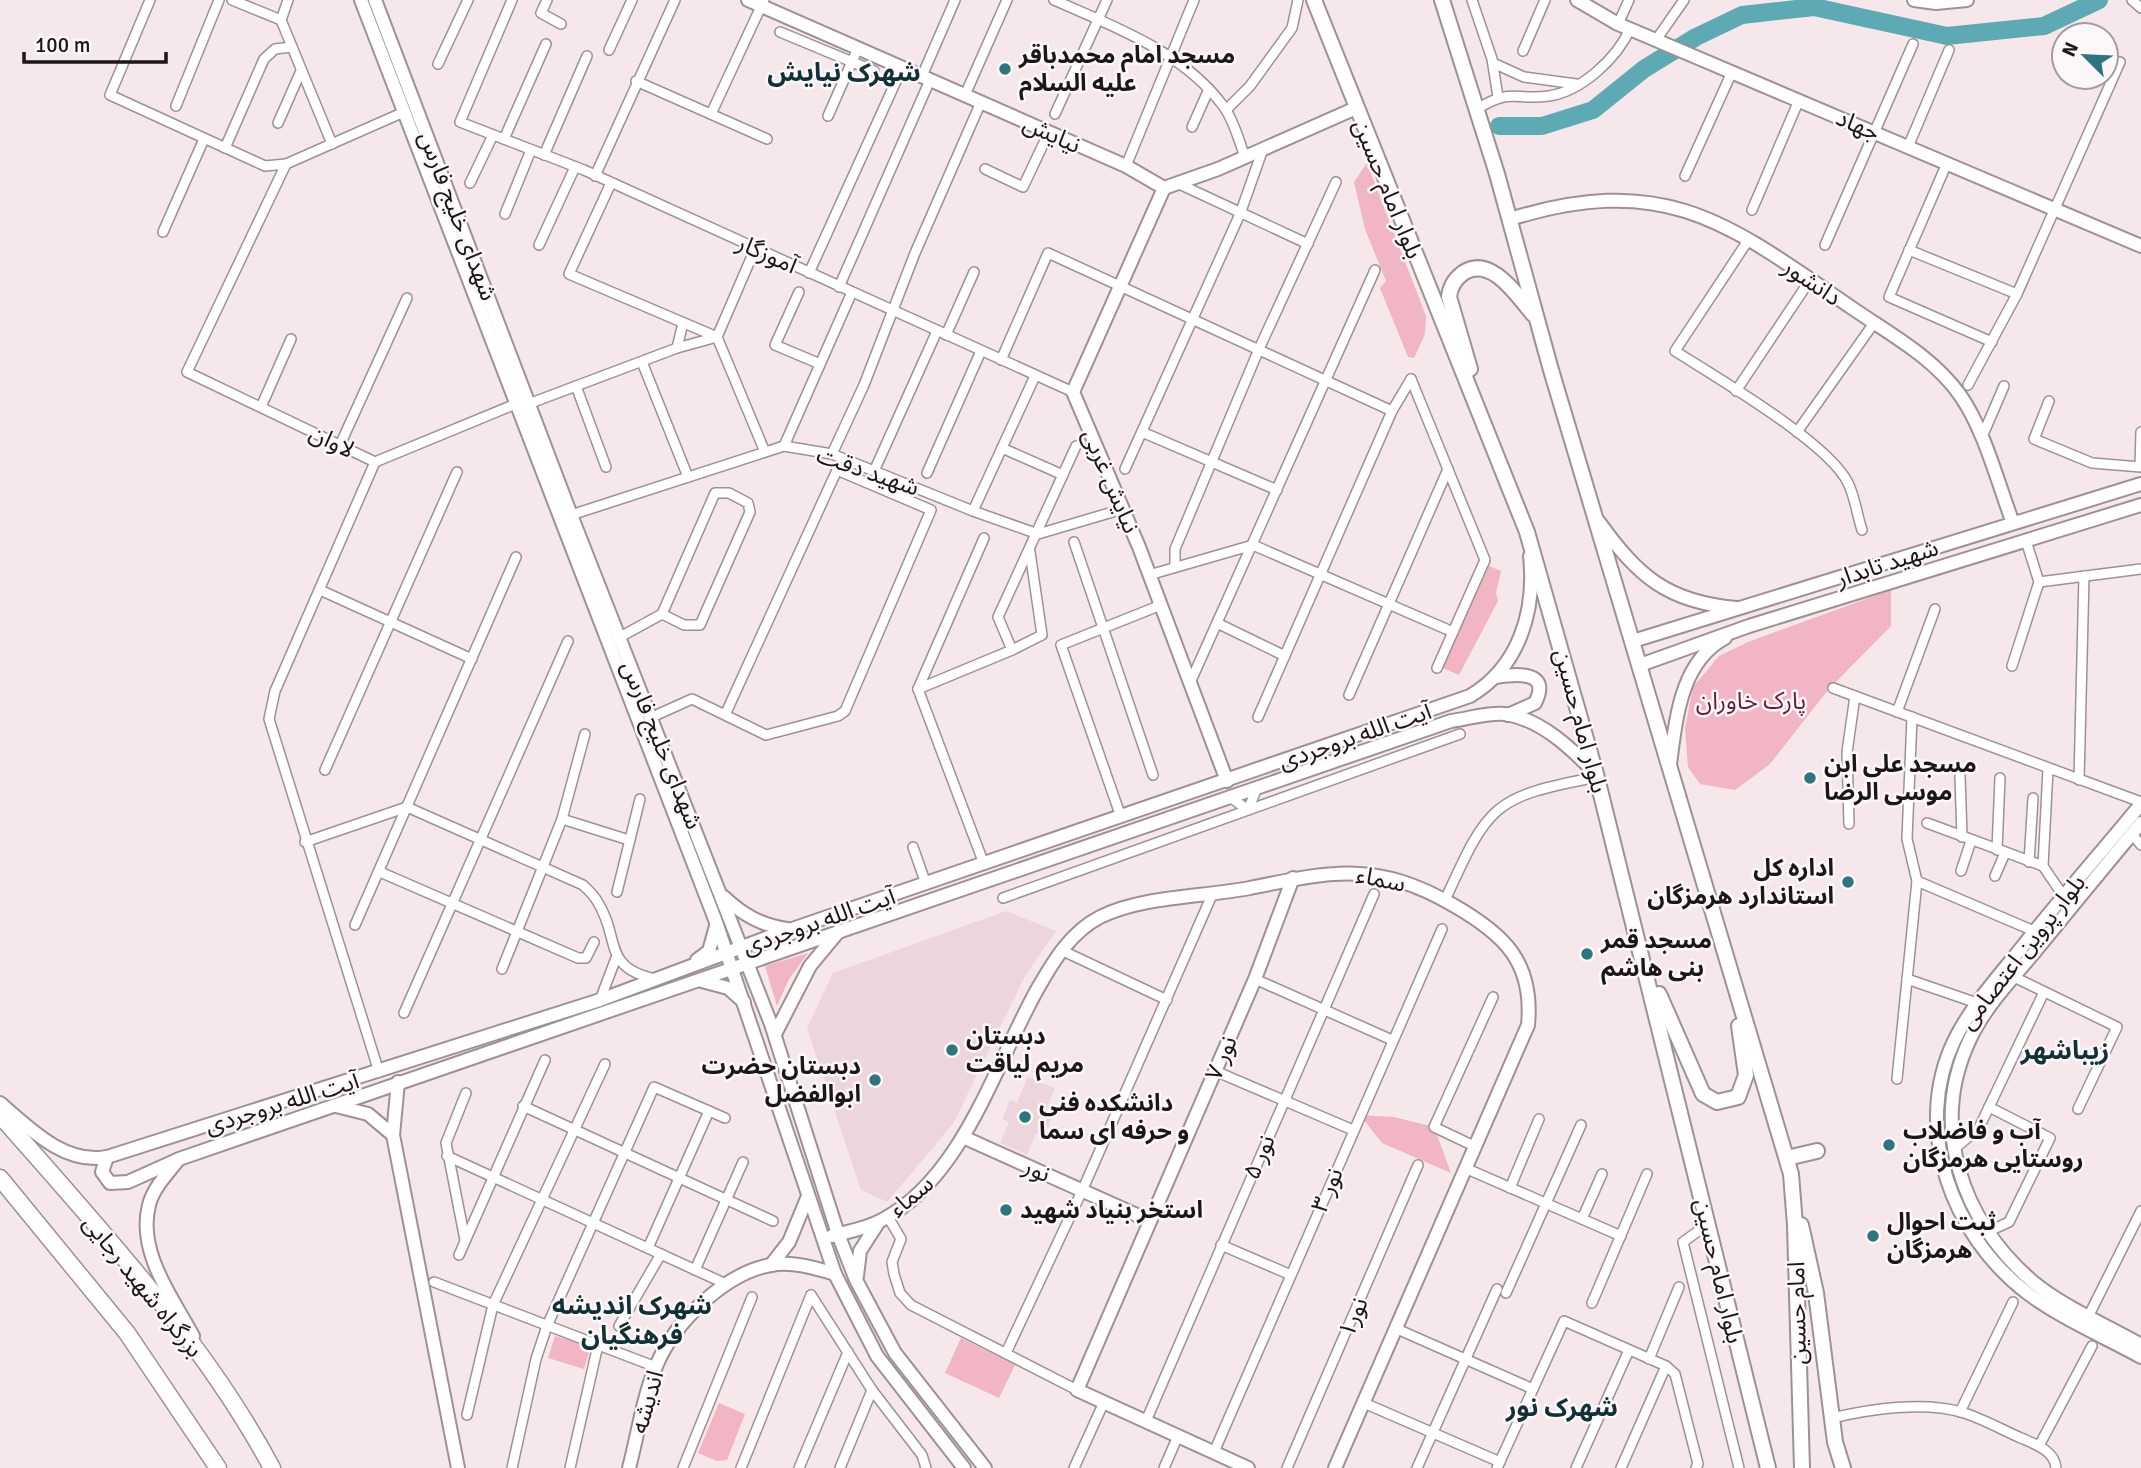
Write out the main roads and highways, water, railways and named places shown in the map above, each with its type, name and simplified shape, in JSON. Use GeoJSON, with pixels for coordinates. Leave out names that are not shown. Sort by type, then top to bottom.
{"type":"FeatureCollection","features":[{"type":"Feature","properties":{"kind":"highway","name":"بزرگراه شهید رجایی"},"geometry":{"type":"LineString","coordinates":[[0,1115],[101,1232],[211,1370],[272,1468]]}},
{"type":"Feature","properties":{"kind":"highway","name":"بزرگراه شهید رجایی"},"geometry":{"type":"LineString","coordinates":[[0,1178],[127,1333],[218,1468]]}},
{"type":"Feature","properties":{"kind":"main road","name":"شهدای خلیج فارس"},"geometry":{"type":"LineString","coordinates":[[361,0],[404,112],[453,220]]}},
{"type":"Feature","properties":{"kind":"main road","name":"شهدای خلیج فارس"},"geometry":{"type":"LineString","coordinates":[[375,0],[453,220],[603,609],[733,968],[821,1240],[835,1274],[877,1356],[964,1468]]}},
{"type":"Feature","properties":{"kind":"main road","name":"نیایش"},"geometry":{"type":"LineString","coordinates":[[748,0],[762,3],[902,68],[1170,185]]}},
{"type":"Feature","properties":{"kind":"main road","name":"بلوار امام حسین"},"geometry":{"type":"LineString","coordinates":[[1314,0],[1527,532],[1597,776],[1768,1468]]}},
{"type":"Feature","properties":{"kind":"main road"},"geometry":{"type":"LineString","coordinates":[[1443,0],[1510,219],[1737,998],[1787,1158],[1817,1151]]}},
{"type":"Feature","properties":{"kind":"main road","name":"جهاد"},"geometry":{"type":"LineString","coordinates":[[1577,0],[1660,42],[2141,246]]}},
{"type":"Feature","properties":{"kind":"main road"},"geometry":{"type":"LineString","coordinates":[[1914,0],[1967,0]]}},
{"type":"Feature","properties":{"kind":"main road"},"geometry":{"type":"LineString","coordinates":[[1170,185],[1245,157],[1356,108]]}},
{"type":"Feature","properties":{"kind":"main road","name":"نیایش غربی"},"geometry":{"type":"LineString","coordinates":[[1170,185],[1073,392],[1123,509],[1227,781]]}},
{"type":"Feature","properties":{"kind":"main road","name":"دانشور"},"geometry":{"type":"LineString","coordinates":[[1510,219],[1568,203],[1623,200],[1684,210],[1749,239],[1914,350],[1950,382],[1966,405],[2013,523]]}},
{"type":"Feature","properties":{"kind":"main road"},"geometry":{"type":"LineString","coordinates":[[1491,444],[1450,302],[1450,290],[1467,271],[1488,271],[1500,277],[1537,318]]}},
{"type":"Feature","properties":{"kind":"main road","name":"شهدای خلیج فارس"},"geometry":{"type":"LineString","coordinates":[[524,403],[572,515],[603,609],[620,637],[775,1034],[838,1234],[856,1280],[879,1328],[895,1353],[985,1468]]}},
{"type":"Feature","properties":{"kind":"main road","name":"شهید تابدار"},"geometry":{"type":"LineString","coordinates":[[1633,641],[2141,484]]}},
{"type":"Feature","properties":{"kind":"main road","name":"شهید تابدار"},"geometry":{"type":"LineString","coordinates":[[1640,665],[1878,584],[2141,505]]}},
{"type":"Feature","properties":{"kind":"main road"},"geometry":{"type":"LineString","coordinates":[[1599,522],[1633,567],[1660,586],[1700,603],[1743,609]]}},
{"type":"Feature","properties":{"kind":"main road","name":"آیت الله بروجردی"},"geometry":{"type":"LineString","coordinates":[[0,1103],[42,1138],[69,1154],[91,1160],[107,1157],[600,1000],[742,947],[1470,696],[1496,677],[1519,640],[1529,610],[1532,584],[1527,532]]}},
{"type":"Feature","properties":{"kind":"main road"},"geometry":{"type":"LineString","coordinates":[[1872,568],[1878,584]]}},
{"type":"Feature","properties":{"kind":"main road"},"geometry":{"type":"LineString","coordinates":[[1669,768],[1678,712],[1691,676],[1718,642],[1749,626]]}},
{"type":"Feature","properties":{"kind":"main road"},"geometry":{"type":"LineString","coordinates":[[1664,632],[1662,640],[1665,650],[1672,653]]}},
{"type":"Feature","properties":{"kind":"main road"},"geometry":{"type":"LineString","coordinates":[[1496,677],[1524,673],[1532,677],[1537,686],[1535,703],[1508,715]]}},
{"type":"Feature","properties":{"kind":"main road","name":"آیت الله بروجردی"},"geometry":{"type":"LineString","coordinates":[[211,1370],[149,1250],[146,1227],[149,1203],[179,1160],[398,1082],[1451,722],[1508,715],[1542,729],[1560,741],[1597,776]]}},
{"type":"Feature","properties":{"kind":"main road","name":"بلوار پروین اعتصامی"},"geometry":{"type":"LineString","coordinates":[[2141,803],[1977,1003],[1954,1042],[1939,1096],[1941,1152],[1950,1191],[1959,1213],[1996,1264],[2024,1291],[2141,1357]]}},
{"type":"Feature","properties":{"kind":"main road","name":"بلوار پروین اعتصامی"},"geometry":{"type":"LineString","coordinates":[[2141,823],[1980,1021],[1964,1052],[1954,1087],[1951,1126],[1953,1150],[1970,1203],[1987,1232],[2032,1281],[2141,1345]]}},
{"type":"Feature","properties":{"kind":"main road","name":"سماء"},"geometry":{"type":"LineString","coordinates":[[821,1240],[884,1219],[931,1183],[963,1137],[1016,1028],[1061,950],[1086,926],[1116,911],[1293,878],[1340,872],[1382,874],[1445,900],[1494,931],[1512,949],[1530,1006],[1528,1025],[1335,1468]]}},
{"type":"Feature","properties":{"kind":"main road","name":"نور ۷"},"geometry":{"type":"LineString","coordinates":[[1248,1468],[1077,1390],[1255,979],[1293,878]]}},
{"type":"Feature","properties":{"kind":"main road"},"geometry":{"type":"LineString","coordinates":[[721,893],[748,917],[768,926],[791,930]]}},
{"type":"Feature","properties":{"kind":"main road"},"geometry":{"type":"LineString","coordinates":[[690,966],[709,951],[716,922]]}},
{"type":"Feature","properties":{"kind":"main road"},"geometry":{"type":"LineString","coordinates":[[775,1034],[810,966],[840,930]]}},
{"type":"Feature","properties":{"kind":"main road"},"geometry":{"type":"LineString","coordinates":[[771,937],[771,946],[777,953]]}},
{"type":"Feature","properties":{"kind":"main road"},"geometry":{"type":"LineString","coordinates":[[1643,957],[1703,1094],[1717,1102],[1738,1097],[1744,1085],[1737,998]]}},
{"type":"Feature","properties":{"kind":"main road"},"geometry":{"type":"LineString","coordinates":[[698,981],[728,988],[745,1003]]}},
{"type":"Feature","properties":{"kind":"main road"},"geometry":{"type":"LineString","coordinates":[[398,1082],[393,1135],[458,1468]]}},
{"type":"Feature","properties":{"kind":"main road"},"geometry":{"type":"LineString","coordinates":[[333,1105],[368,1114],[393,1135]]}},
{"type":"Feature","properties":{"kind":"main road","name":"نور"},"geometry":{"type":"LineString","coordinates":[[963,1137],[1150,1221]]}},
{"type":"Feature","properties":{"kind":"main road"},"geometry":{"type":"LineString","coordinates":[[107,1157],[102,1172],[110,1182],[128,1182],[179,1160]]}},
{"type":"Feature","properties":{"kind":"main road","name":"امام حسین"},"geometry":{"type":"LineString","coordinates":[[1787,1158],[1793,1193],[1802,1468]]}},
{"type":"Feature","properties":{"kind":"main road"},"geometry":{"type":"LineString","coordinates":[[1793,1193],[1816,1293],[1835,1443],[1843,1468]]}},
{"type":"Feature","properties":{"kind":"main road"},"geometry":{"type":"LineString","coordinates":[[771,1265],[789,1242],[808,1196]]}},
{"type":"Feature","properties":{"kind":"main road"},"geometry":{"type":"LineString","coordinates":[[856,1280],[860,1251],[884,1219]]}},
{"type":"Feature","properties":{"kind":"main road","name":"اندیشه"},"geometry":{"type":"LineString","coordinates":[[629,1468],[656,1367],[680,1327],[704,1301],[726,1284],[771,1265],[808,1266],[835,1274]]}},
{"type":"Feature","properties":{"kind":"waterway"},"geometry":{"type":"LineString","coordinates":[[1499,126],[1542,126],[1593,110],[1644,69],[1696,37],[1742,15],[1814,7],[1947,36],[2044,26],[2099,0]]}},
{"type":"Feature","properties":{"kind":"place","name":"مسجد امام محمدباقر علیه السلام"},"geometry":{"type":"Point","coordinates":[1005,69]}},
{"type":"Feature","properties":{"kind":"place","name":"مسجد علی ابن موسی الرضا"},"geometry":{"type":"Point","coordinates":[1810,778]}},
{"type":"Feature","properties":{"kind":"place","name":"اداره کل استاندارد هرمزگان"},"geometry":{"type":"Point","coordinates":[1848,882]}},
{"type":"Feature","properties":{"kind":"place","name":"مسجد قمر بنی هاشم"},"geometry":{"type":"Point","coordinates":[1587,954]}},
{"type":"Feature","properties":{"kind":"place","name":"دبستان مریم لیاقت"},"geometry":{"type":"Point","coordinates":[952,1050]}},
{"type":"Feature","properties":{"kind":"place","name":"دبستان حضرت ابوالفضل"},"geometry":{"type":"Point","coordinates":[875,1080]}},
{"type":"Feature","properties":{"kind":"place","name":"دانشکده فنی و حرفه ای سما"},"geometry":{"type":"Point","coordinates":[1025,1117]}},
{"type":"Feature","properties":{"kind":"place","name":"آب و فاضلاب روستایی هرمزگان"},"geometry":{"type":"Point","coordinates":[1889,1145]}},
{"type":"Feature","properties":{"kind":"place","name":"استخر بنیاد شهید"},"geometry":{"type":"Point","coordinates":[1006,1210]}},
{"type":"Feature","properties":{"kind":"place","name":"ثبت احوال هرمزگان"},"geometry":{"type":"Point","coordinates":[1873,1236]}},
{"type":"Feature","properties":{"kind":"district","name":"شهرک نیایش"},"geometry":{"type":"Point","coordinates":[844,73]}},
{"type":"Feature","properties":{"kind":"district","name":"زیباشهر"},"geometry":{"type":"Point","coordinates":[2065,1051]}},
{"type":"Feature","properties":{"kind":"district","name":"شهرک اندیشه فرهنگیان"},"geometry":{"type":"Point","coordinates":[632,1321]}},
{"type":"Feature","properties":{"kind":"district","name":"شهرک نور"},"geometry":{"type":"Point","coordinates":[1562,1408]}},
{"type":"Feature","properties":{"kind":"park label","name":"پارک خاوران"},"geometry":{"type":"Point","coordinates":[1751,701]}}]}
